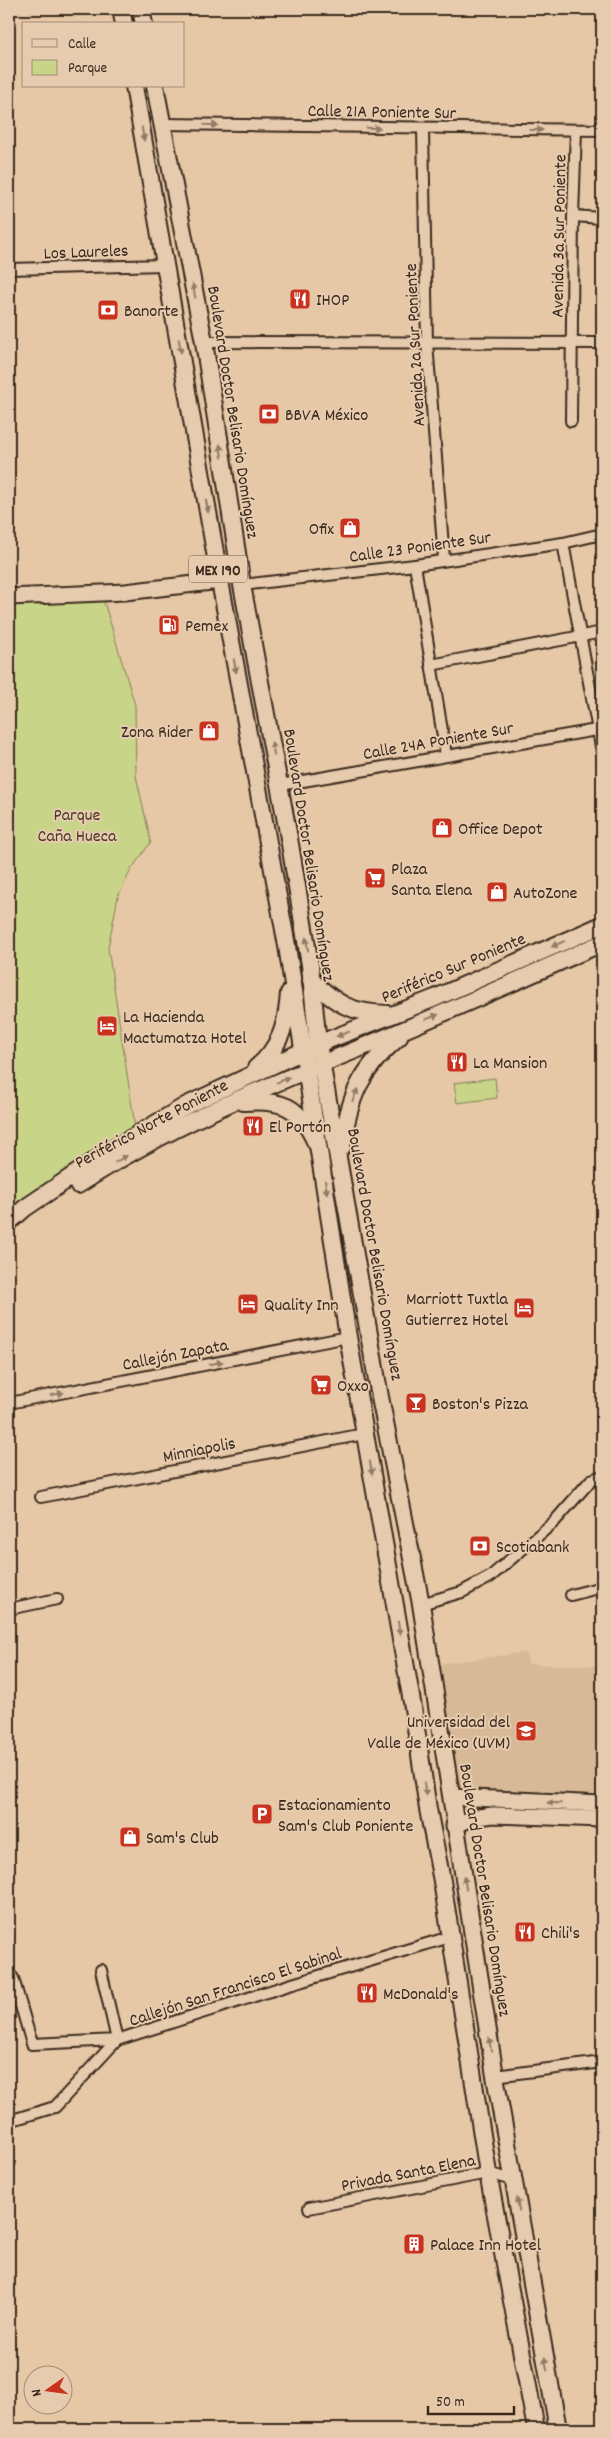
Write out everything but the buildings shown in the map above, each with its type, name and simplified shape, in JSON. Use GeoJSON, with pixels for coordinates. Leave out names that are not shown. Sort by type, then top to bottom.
{"type":"FeatureCollection","features":[{"type":"Feature","properties":{"kind":"main road"},"geometry":{"type":"LineString","coordinates":[[121,9],[124,22]]}},
{"type":"Feature","properties":{"kind":"main road"},"geometry":{"type":"LineString","coordinates":[[142,9],[144,22]]}},
{"type":"Feature","properties":{"kind":"main road","name":"Boulevard Doctor Belisario Domínguez"},"geometry":{"type":"LineString","coordinates":[[134,88],[220,581],[290,966],[311,1047],[322,1063],[380,1397],[421,1604],[452,1797],[454,1826],[468,1894],[495,2076],[558,2429]]}},
{"type":"Feature","properties":{"kind":"main road","name":"Boulevard Doctor Belisario Domínguez"},"geometry":{"type":"LineString","coordinates":[[155,88],[204,342],[242,585],[280,785],[311,980],[311,1047],[307,1070],[322,1156],[348,1337],[414,1708],[488,2173],[536,2429]]}},
{"type":"Feature","properties":{"kind":"main road","name":"Periférico Sur Poniente"},"geometry":{"type":"LineString","coordinates":[[311,1047],[396,1014],[602,924]]}},
{"type":"Feature","properties":{"kind":"main road"},"geometry":{"type":"LineString","coordinates":[[322,1063],[602,943],[602,932]]}},
{"type":"Feature","properties":{"kind":"main road"},"geometry":{"type":"LineString","coordinates":[[240,1080],[272,1053],[282,1035],[287,1014],[290,966]]}},
{"type":"Feature","properties":{"kind":"main road"},"geometry":{"type":"LineString","coordinates":[[311,980],[330,998],[352,1010],[365,1013],[396,1014]]}},
{"type":"Feature","properties":{"kind":"main road"},"geometry":{"type":"LineString","coordinates":[[340,1159],[347,1111],[369,1066],[385,1048],[412,1026]]}},
{"type":"Feature","properties":{"kind":"main road","name":"Periférico Norte Poniente"},"geometry":{"type":"LineString","coordinates":[[9,1222],[25,1208],[108,1152],[187,1105],[311,1047]]}},
{"type":"Feature","properties":{"kind":"main road","name":"Periférico Norte Poniente"},"geometry":{"type":"LineString","coordinates":[[9,1235],[31,1216],[90,1177],[147,1144],[228,1103],[322,1063]]}},
{"type":"Feature","properties":{"kind":"main road"},"geometry":{"type":"LineString","coordinates":[[228,1103],[264,1100],[276,1101],[289,1107],[312,1134],[322,1156]]}},
{"type":"Feature","properties":{"kind":"street","name":"Calle 21A Poniente Sur"},"geometry":{"type":"LineString","coordinates":[[162,124],[602,130]]}},
{"type":"Feature","properties":{"kind":"street","name":"Avenida 2a Sur Poniente"},"geometry":{"type":"LineString","coordinates":[[423,129],[427,343],[444,559]]}},
{"type":"Feature","properties":{"kind":"street","name":"Avenida 3a Sur Poniente"},"geometry":{"type":"LineString","coordinates":[[571,421],[573,216],[576,130]]}},
{"type":"Feature","properties":{"kind":"street"},"geometry":{"type":"LineString","coordinates":[[573,216],[602,218]]}},
{"type":"Feature","properties":{"kind":"street","name":"Los Laureles"},"geometry":{"type":"LineString","coordinates":[[9,269],[165,265]]}},
{"type":"Feature","properties":{"kind":"street"},"geometry":{"type":"LineString","coordinates":[[204,342],[602,343]]}},
{"type":"Feature","properties":{"kind":"street","name":"Calle 23 Poniente Sur"},"geometry":{"type":"LineString","coordinates":[[242,585],[415,565],[444,559],[563,543],[602,534]]}},
{"type":"Feature","properties":{"kind":"street"},"geometry":{"type":"LineString","coordinates":[[563,543],[579,636],[600,729],[602,752]]}},
{"type":"Feature","properties":{"kind":"street"},"geometry":{"type":"LineString","coordinates":[[415,565],[446,755]]}},
{"type":"Feature","properties":{"kind":"street"},"geometry":{"type":"LineString","coordinates":[[9,597],[125,592],[220,581]]}},
{"type":"Feature","properties":{"kind":"street"},"geometry":{"type":"LineString","coordinates":[[431,665],[602,632]]}},
{"type":"Feature","properties":{"kind":"street","name":"Calle 24A Poniente Sur"},"geometry":{"type":"LineString","coordinates":[[280,785],[600,729]]}},
{"type":"Feature","properties":{"kind":"street","name":"Callejón Zapata"},"geometry":{"type":"LineString","coordinates":[[9,1403],[348,1337]]}},
{"type":"Feature","properties":{"kind":"street","name":"Minniapolis"},"geometry":{"type":"LineString","coordinates":[[41,1497],[364,1434]]}},
{"type":"Feature","properties":{"kind":"street"},"geometry":{"type":"LineString","coordinates":[[421,1604],[462,1592],[490,1577],[554,1522],[591,1480],[602,1476]]}},
{"type":"Feature","properties":{"kind":"street"},"geometry":{"type":"LineString","coordinates":[[571,1595],[602,1587]]}},
{"type":"Feature","properties":{"kind":"street"},"geometry":{"type":"LineString","coordinates":[[9,1609],[57,1599]]}},
{"type":"Feature","properties":{"kind":"street"},"geometry":{"type":"LineString","coordinates":[[452,1797],[602,1804]]}},
{"type":"Feature","properties":{"kind":"street"},"geometry":{"type":"LineString","coordinates":[[454,1826],[472,1818],[493,1815],[602,1819]]}},
{"type":"Feature","properties":{"kind":"street","name":"Callejón San Francisco El Sabinal"},"geometry":{"type":"LineString","coordinates":[[9,2121],[55,2107],[117,2040],[289,1985],[450,1937]]}},
{"type":"Feature","properties":{"kind":"street"},"geometry":{"type":"LineString","coordinates":[[14,1978],[32,2044],[117,2040],[100,1970]]}},
{"type":"Feature","properties":{"kind":"street"},"geometry":{"type":"LineString","coordinates":[[495,2076],[602,2062]]}},
{"type":"Feature","properties":{"kind":"street","name":"Privada Santa Elena"},"geometry":{"type":"LineString","coordinates":[[309,2208],[488,2173],[513,2180]]}},
{"type":"Feature","properties":{"kind":"shaded area","name":"Universidad del Valle de México (UVM)"},"geometry":{"type":"Polygon","coordinates":[[[526,1652],[528,1664],[602,1666],[602,1797],[460,1795],[439,1664],[526,1652]]]}},
{"type":"Feature","properties":{"kind":"green space","name":"Parque Caña Hueca"},"geometry":{"type":"Polygon","coordinates":[[[102,595],[135,705],[136,776],[151,842],[132,868],[118,896],[108,948],[136,1133],[21,1200],[9,1212],[9,599],[102,595]]]}},
{"type":"Feature","properties":{"kind":"green space"},"geometry":{"type":"Polygon","coordinates":[[[495,1078],[497,1098],[457,1103],[454,1083],[495,1078]]]}},
{"type":"Feature","properties":{"kind":"place","name":"IHOP"},"geometry":{"type":"Point","coordinates":[300,299]}},
{"type":"Feature","properties":{"kind":"place","name":"Banorte"},"geometry":{"type":"Point","coordinates":[108,310]}},
{"type":"Feature","properties":{"kind":"place","name":"BBVA México"},"geometry":{"type":"Point","coordinates":[269,414]}},
{"type":"Feature","properties":{"kind":"place","name":"Ofix"},"geometry":{"type":"Point","coordinates":[350,528]}},
{"type":"Feature","properties":{"kind":"place","name":"Pemex"},"geometry":{"type":"Point","coordinates":[169,625]}},
{"type":"Feature","properties":{"kind":"place","name":"Zona Rider"},"geometry":{"type":"Point","coordinates":[209,731]}},
{"type":"Feature","properties":{"kind":"place","name":"Office Depot"},"geometry":{"type":"Point","coordinates":[442,828]}},
{"type":"Feature","properties":{"kind":"place","name":"Plaza Santa Elena"},"geometry":{"type":"Point","coordinates":[375,878]}},
{"type":"Feature","properties":{"kind":"place","name":"AutoZone"},"geometry":{"type":"Point","coordinates":[497,892]}},
{"type":"Feature","properties":{"kind":"place","name":"La Hacienda Mactumatza Hotel"},"geometry":{"type":"Point","coordinates":[107,1026]}},
{"type":"Feature","properties":{"kind":"place","name":"La Mansion"},"geometry":{"type":"Point","coordinates":[457,1062]}},
{"type":"Feature","properties":{"kind":"place","name":"El Portón"},"geometry":{"type":"Point","coordinates":[253,1126]}},
{"type":"Feature","properties":{"kind":"place","name":"Quality Inn"},"geometry":{"type":"Point","coordinates":[248,1304]}},
{"type":"Feature","properties":{"kind":"place","name":"Marriott Tuxtla Gutierrez Hotel"},"geometry":{"type":"Point","coordinates":[524,1308]}},
{"type":"Feature","properties":{"kind":"place","name":"Oxxo"},"geometry":{"type":"Point","coordinates":[321,1385]}},
{"type":"Feature","properties":{"kind":"place","name":"Boston's Pizza"},"geometry":{"type":"Point","coordinates":[416,1403]}},
{"type":"Feature","properties":{"kind":"place","name":"Scotiabank"},"geometry":{"type":"Point","coordinates":[480,1546]}},
{"type":"Feature","properties":{"kind":"place","name":"Universidad del Valle de México (UVM)"},"geometry":{"type":"Point","coordinates":[526,1731]}},
{"type":"Feature","properties":{"kind":"place","name":"Estacionamiento Sam's Club Poniente"},"geometry":{"type":"Point","coordinates":[262,1814]}},
{"type":"Feature","properties":{"kind":"place","name":"Sam's Club"},"geometry":{"type":"Point","coordinates":[130,1837]}},
{"type":"Feature","properties":{"kind":"place","name":"Chili's"},"geometry":{"type":"Point","coordinates":[525,1932]}},
{"type":"Feature","properties":{"kind":"place","name":"McDonald's"},"geometry":{"type":"Point","coordinates":[367,1993]}},
{"type":"Feature","properties":{"kind":"place","name":"Palace Inn Hotel"},"geometry":{"type":"Point","coordinates":[414,2244]}}]}
